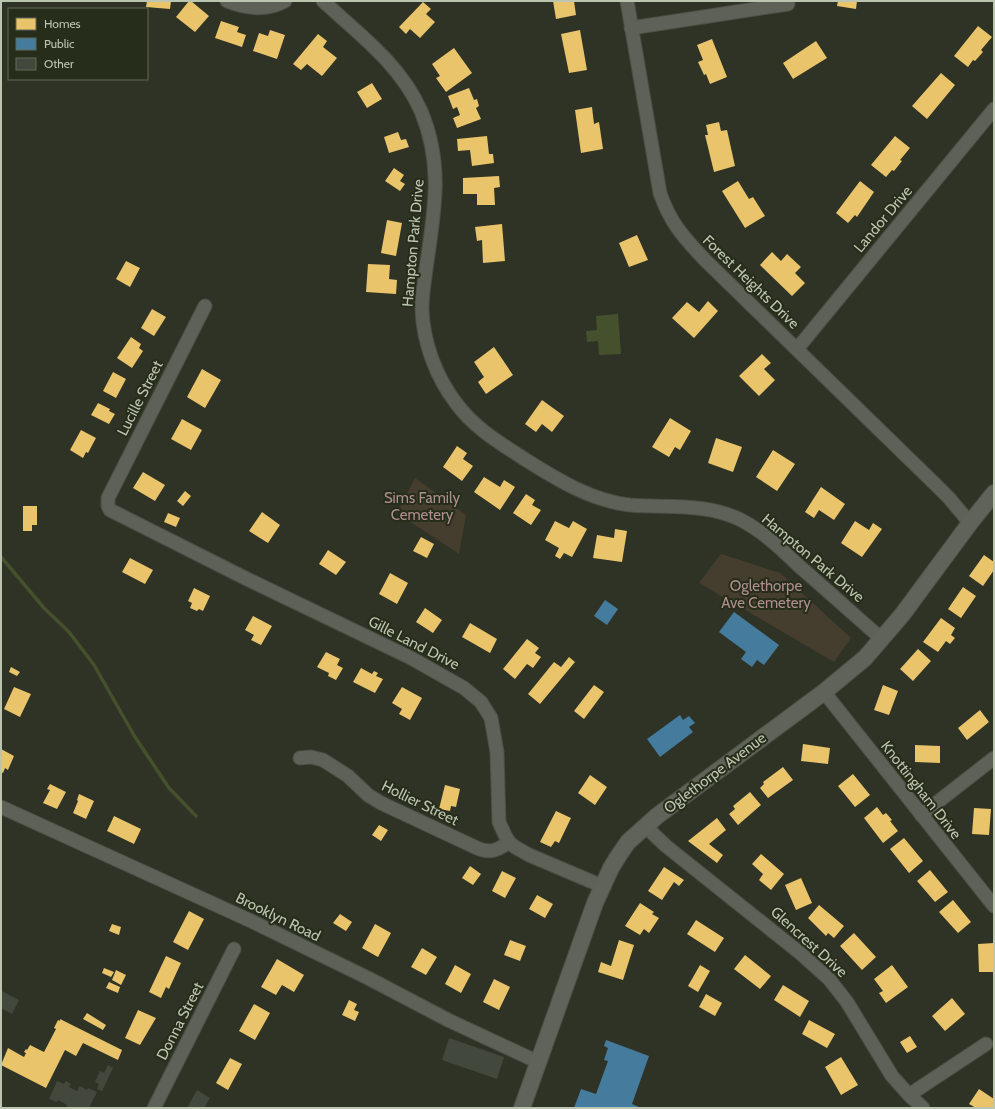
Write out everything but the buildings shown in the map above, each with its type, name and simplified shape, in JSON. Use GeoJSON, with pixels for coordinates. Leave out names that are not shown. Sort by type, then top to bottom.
{"type":"FeatureCollection","features":[{"type":"Feature","properties":{"kind":"main road","name":"Oglethorpe Avenue"},"geometry":{"type":"LineString","coordinates":[[522,1108],[602,886],[628,842],[645,826],[824,692],[865,658],[902,615],[994,493]]}},
{"type":"Feature","properties":{"kind":"street"},"geometry":{"type":"LineString","coordinates":[[227,1],[246,7],[255,8],[269,7],[285,1]]}},
{"type":"Feature","properties":{"kind":"street","name":"Hampton Park Drive"},"geometry":{"type":"LineString","coordinates":[[322,1],[382,54],[397,72],[411,92],[428,131],[433,150],[436,173],[436,195],[422,308],[423,324],[428,345],[442,382],[468,418],[482,431],[499,443],[545,472],[570,486],[591,495],[629,505],[706,509],[723,513],[740,520],[770,539],[882,639]]}},
{"type":"Feature","properties":{"kind":"street","name":"Forest Heights Drive"},"geometry":{"type":"LineString","coordinates":[[627,1],[660,193],[665,209],[672,222],[687,241],[949,498],[970,523]]}},
{"type":"Feature","properties":{"kind":"street"},"geometry":{"type":"LineString","coordinates":[[631,28],[788,4]]}},
{"type":"Feature","properties":{"kind":"street","name":"Landor Drive"},"geometry":{"type":"LineString","coordinates":[[797,348],[994,110]]}},
{"type":"Feature","properties":{"kind":"street","name":"Lucille Street"},"geometry":{"type":"LineString","coordinates":[[108,506],[108,498],[205,306]]}},
{"type":"Feature","properties":{"kind":"street","name":"Gille Land Drive"},"geometry":{"type":"LineString","coordinates":[[108,506],[112,512],[412,658],[452,680],[474,696],[487,710],[494,730],[497,752],[499,822],[509,842],[514,847],[529,855],[602,886]]}},
{"type":"Feature","properties":{"kind":"street","name":"Knottingham Drive"},"geometry":{"type":"LineString","coordinates":[[824,692],[994,906]]}},
{"type":"Feature","properties":{"kind":"street","name":"Hollier Street"},"geometry":{"type":"LineString","coordinates":[[300,758],[311,757],[322,760],[348,776],[362,790],[381,803],[477,848],[490,851],[500,848],[509,842]]}},
{"type":"Feature","properties":{"kind":"street"},"geometry":{"type":"LineString","coordinates":[[921,815],[994,758]]}},
{"type":"Feature","properties":{"kind":"street","name":"Brooklyn Road"},"geometry":{"type":"LineString","coordinates":[[1,807],[243,917],[368,978],[448,1020],[538,1062]]}},
{"type":"Feature","properties":{"kind":"street","name":"Glencrest Drive"},"geometry":{"type":"LineString","coordinates":[[645,826],[666,846],[800,953],[829,979],[848,1002],[892,1076],[909,1096],[923,1108]]}},
{"type":"Feature","properties":{"kind":"street","name":"Donna Street"},"geometry":{"type":"LineString","coordinates":[[154,1108],[234,949]]}},
{"type":"Feature","properties":{"kind":"street"},"geometry":{"type":"LineString","coordinates":[[909,1096],[986,1044]]}},
{"type":"Feature","properties":{"kind":"green space","name":"Sims Family Cemetery"},"geometry":{"type":"Polygon","coordinates":[[[415,478],[466,515],[459,554],[397,513],[415,478]]]}},
{"type":"Feature","properties":{"kind":"green space","name":"Oglethorpe Ave Cemetery"},"geometry":{"type":"Polygon","coordinates":[[[721,554],[780,573],[851,638],[834,662],[699,583],[721,554]]]}},
{"type":"Feature","properties":{"kind":"shaded area"},"geometry":{"type":"Polygon","coordinates":[[[618,314],[621,354],[599,355],[598,341],[587,342],[586,331],[597,330],[596,316],[618,314]]]}},
{"type":"Feature","properties":{"kind":"waterway"},"geometry":{"type":"LineString","coordinates":[[1,557],[44,608],[69,632],[94,665],[135,737],[169,788],[196,816]]}}]}
